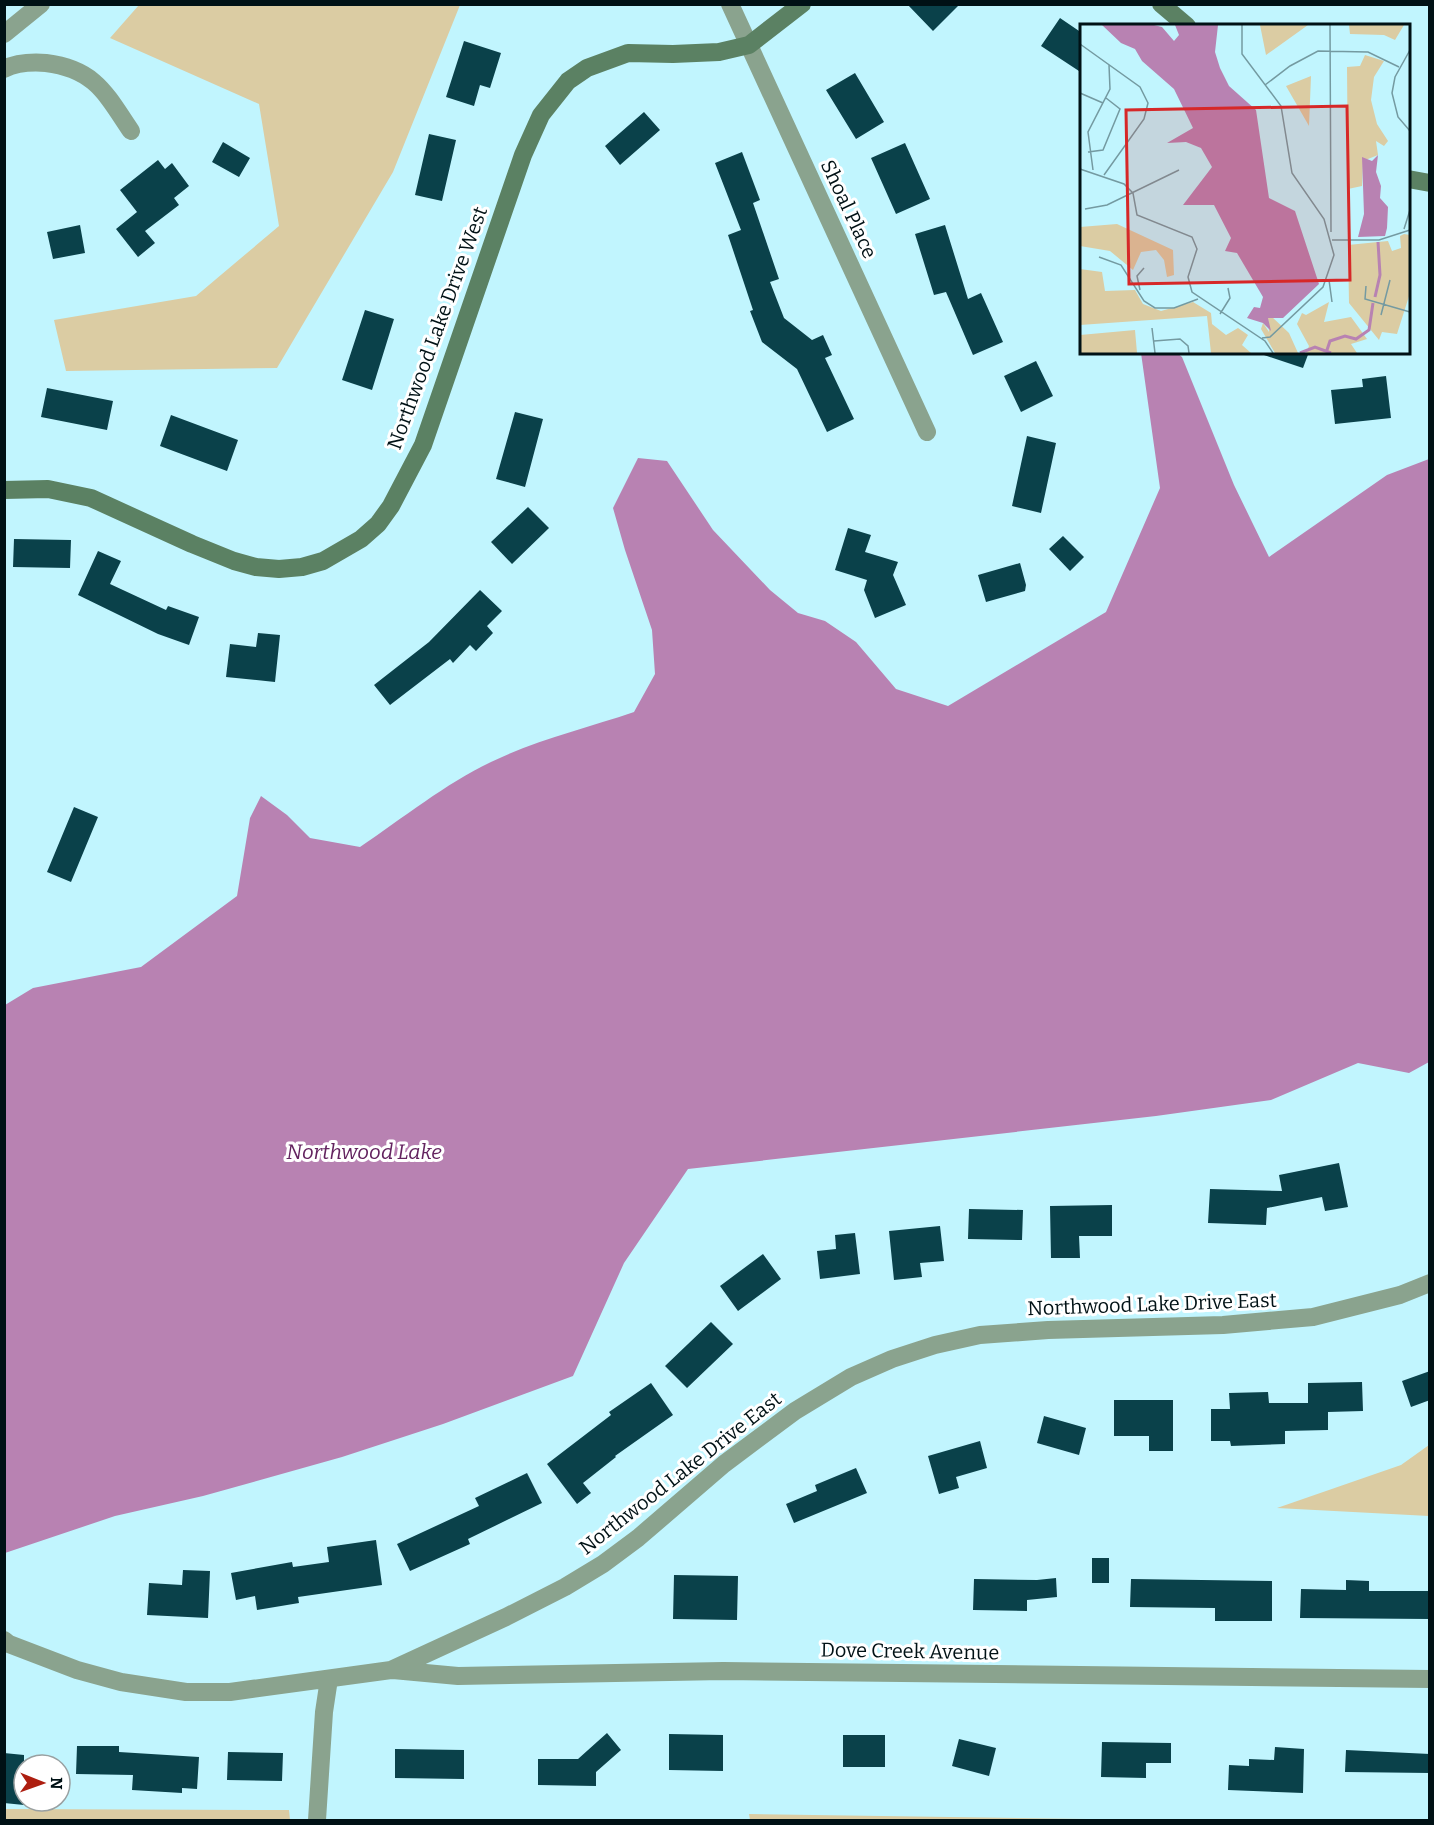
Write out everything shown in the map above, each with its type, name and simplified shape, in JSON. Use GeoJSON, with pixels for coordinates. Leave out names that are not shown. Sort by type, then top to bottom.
{"type":"FeatureCollection","features":[{"type":"Feature","properties":{"kind":"street"},"geometry":{"type":"LineString","coordinates":[[4,34],[41,4]]}},
{"type":"Feature","properties":{"kind":"street","name":"Shoal Place"},"geometry":{"type":"LineString","coordinates":[[730,4],[927,432]]}},
{"type":"Feature","properties":{"kind":"street","name":"Northwood Lake Drive West"},"geometry":{"type":"LineString","coordinates":[[4,490],[48,489],[91,498],[192,544],[256,567],[279,569],[302,567],[323,561],[361,539],[378,524],[391,506],[423,445],[516,175],[541,114],[568,81],[587,68],[628,53],[718,52],[749,45],[802,4]]}},
{"type":"Feature","properties":{"kind":"street"},"geometry":{"type":"LineString","coordinates":[[1161,4],[1185,24]]}},
{"type":"Feature","properties":{"kind":"street"},"geometry":{"type":"LineString","coordinates":[[4,69],[37,62],[67,66],[93,80],[109,98],[131,131]]}},
{"type":"Feature","properties":{"kind":"street"},"geometry":{"type":"LineString","coordinates":[[1410,179],[1430,183]]}},
{"type":"Feature","properties":{"kind":"street","name":"Northwood Lake Drive East"},"geometry":{"type":"LineString","coordinates":[[6,1643],[77,1670],[121,1682],[186,1692],[230,1692],[391,1670],[506,1617],[565,1587],[603,1564],[638,1538],[724,1464],[795,1411],[851,1377],[892,1359],[935,1345],[980,1335],[1048,1330],[1223,1325],[1313,1317],[1400,1295],[1430,1283]]}},
{"type":"Feature","properties":{"kind":"street","name":"Dove Creek Avenue"},"geometry":{"type":"LineString","coordinates":[[391,1670],[458,1676],[723,1671],[1430,1679]]}},
{"type":"Feature","properties":{"kind":"street"},"geometry":{"type":"LineString","coordinates":[[317,1821],[324,1712],[329,1679]]}},
{"type":"Feature","properties":{"kind":"shaded area"},"geometry":{"type":"Polygon","coordinates":[[[139,5],[460,5],[393,172],[277,368],[66,371],[54,320],[196,296],[279,226],[259,104],[110,38],[139,5]]]}},
{"type":"Feature","properties":{"kind":"shaded area"},"geometry":{"type":"Polygon","coordinates":[[[1429,1445],[1429,1516],[1277,1508],[1401,1465],[1429,1445]]]}},
{"type":"Feature","properties":{"kind":"shaded area"},"geometry":{"type":"Polygon","coordinates":[[[5,1809],[12,1809],[12,1813],[72,1813],[72,1809],[289,1810],[290,1820],[5,1820],[5,1809]]]}},
{"type":"Feature","properties":{"kind":"shaded area"},"geometry":{"type":"Polygon","coordinates":[[[749,1814],[1158,1820],[750,1820],[749,1814]]]}},
{"type":"Feature","properties":{"kind":"water","name":"Northwood Lake"},"geometry":{"type":"Polygon","coordinates":[[[1141,354],[1178,354],[1182,357],[1234,485],[1269,557],[1387,475],[1429,459],[1429,1062],[1409,1073],[1358,1063],[1271,1100],[1156,1116],[688,1169],[624,1263],[573,1376],[443,1424],[342,1457],[203,1496],[115,1516],[5,1553],[5,1005],[33,988],[141,967],[237,896],[250,818],[261,796],[287,815],[310,838],[360,847],[441,791],[491,762],[544,741],[634,712],[655,674],[652,630],[613,508],[638,458],[667,461],[713,530],[770,590],[798,613],[825,621],[856,642],[896,689],[948,706],[1106,612],[1160,488],[1141,354]]]}},
{"type":"Feature","properties":{"kind":"building"},"geometry":{"type":"Polygon","coordinates":[[[907,4],[960,4],[933,31],[907,4]]]}},
{"type":"Feature","properties":{"kind":"building"},"geometry":{"type":"Polygon","coordinates":[[[1060,18],[1080,32],[1080,72],[1041,46],[1060,18]]]}},
{"type":"Feature","properties":{"kind":"building"},"geometry":{"type":"Polygon","coordinates":[[[464,41],[501,53],[490,88],[480,85],[474,106],[446,97],[464,41]]]}},
{"type":"Feature","properties":{"kind":"building"},"geometry":{"type":"Polygon","coordinates":[[[855,73],[884,122],[856,139],[826,90],[855,73]]]}},
{"type":"Feature","properties":{"kind":"building"},"geometry":{"type":"Polygon","coordinates":[[[644,112],[660,130],[620,165],[605,146],[644,112]]]}},
{"type":"Feature","properties":{"kind":"building"},"geometry":{"type":"Polygon","coordinates":[[[429,134],[456,140],[442,201],[415,195],[429,134]]]}},
{"type":"Feature","properties":{"kind":"building"},"geometry":{"type":"Polygon","coordinates":[[[223,142],[250,158],[239,177],[212,162],[223,142]]]}},
{"type":"Feature","properties":{"kind":"building"},"geometry":{"type":"Polygon","coordinates":[[[905,143],[930,199],[896,214],[871,158],[905,143]]]}},
{"type":"Feature","properties":{"kind":"building"},"geometry":{"type":"Polygon","coordinates":[[[742,152],[760,200],[753,203],[779,279],[770,282],[784,318],[812,340],[823,335],[832,355],[825,358],[854,419],[827,432],[797,369],[762,342],[750,311],[753,310],[728,235],[741,230],[715,163],[742,152]]]}},
{"type":"Feature","properties":{"kind":"building"},"geometry":{"type":"Polygon","coordinates":[[[158,160],[165,169],[172,163],[189,186],[174,198],[179,205],[145,231],[155,243],[138,257],[116,229],[137,212],[120,190],[158,160]]]}},
{"type":"Feature","properties":{"kind":"building"},"geometry":{"type":"Polygon","coordinates":[[[80,225],[85,253],[53,259],[47,232],[80,225]]]}},
{"type":"Feature","properties":{"kind":"building"},"geometry":{"type":"Polygon","coordinates":[[[945,225],[968,299],[981,293],[1003,342],[973,355],[946,292],[934,295],[915,234],[945,225]]]}},
{"type":"Feature","properties":{"kind":"building"},"geometry":{"type":"Polygon","coordinates":[[[365,310],[394,319],[372,390],[342,380],[365,310]]]}},
{"type":"Feature","properties":{"kind":"building"},"geometry":{"type":"Polygon","coordinates":[[[1264,354],[1308,354],[1303,368],[1264,354]]]}},
{"type":"Feature","properties":{"kind":"building"},"geometry":{"type":"Polygon","coordinates":[[[1036,361],[1053,396],[1021,412],[1004,376],[1036,361]]]}},
{"type":"Feature","properties":{"kind":"building"},"geometry":{"type":"Polygon","coordinates":[[[1386,376],[1391,418],[1335,424],[1331,390],[1363,387],[1362,379],[1386,376]]]}},
{"type":"Feature","properties":{"kind":"building"},"geometry":{"type":"Polygon","coordinates":[[[47,388],[113,401],[107,430],[41,417],[47,388]]]}},
{"type":"Feature","properties":{"kind":"building"},"geometry":{"type":"Polygon","coordinates":[[[515,412],[543,419],[525,487],[496,479],[515,412]]]}},
{"type":"Feature","properties":{"kind":"building"},"geometry":{"type":"Polygon","coordinates":[[[171,415],[238,440],[227,471],[160,446],[171,415]]]}},
{"type":"Feature","properties":{"kind":"building"},"geometry":{"type":"Polygon","coordinates":[[[1027,436],[1056,443],[1041,513],[1012,506],[1027,436]]]}},
{"type":"Feature","properties":{"kind":"building"},"geometry":{"type":"Polygon","coordinates":[[[528,507],[549,528],[512,564],[491,542],[528,507]]]}},
{"type":"Feature","properties":{"kind":"building"},"geometry":{"type":"Polygon","coordinates":[[[848,528],[871,535],[865,552],[898,562],[893,575],[906,605],[875,618],[864,590],[867,580],[835,570],[848,528]]]}},
{"type":"Feature","properties":{"kind":"building"},"geometry":{"type":"Polygon","coordinates":[[[1063,536],[1084,557],[1070,571],[1049,549],[1063,536]]]}},
{"type":"Feature","properties":{"kind":"building"},"geometry":{"type":"Polygon","coordinates":[[[14,539],[71,540],[70,568],[13,567],[14,539]]]}},
{"type":"Feature","properties":{"kind":"building"},"geometry":{"type":"Polygon","coordinates":[[[98,551],[121,561],[110,584],[166,610],[168,606],[199,617],[189,645],[158,634],[78,595],[98,551]]]}},
{"type":"Feature","properties":{"kind":"building"},"geometry":{"type":"Polygon","coordinates":[[[1020,563],[1026,585],[1025,591],[986,602],[978,575],[1020,563]]]}},
{"type":"Feature","properties":{"kind":"building"},"geometry":{"type":"Polygon","coordinates":[[[480,590],[502,611],[487,626],[493,633],[476,651],[470,645],[453,663],[450,659],[390,705],[374,685],[429,642],[480,590]]]}},
{"type":"Feature","properties":{"kind":"building"},"geometry":{"type":"Polygon","coordinates":[[[258,633],[280,635],[275,682],[226,677],[230,644],[256,647],[258,633]]]}},
{"type":"Feature","properties":{"kind":"building"},"geometry":{"type":"Polygon","coordinates":[[[74,807],[98,817],[71,882],[47,872],[74,807]]]}},
{"type":"Feature","properties":{"kind":"building"},"geometry":{"type":"Polygon","coordinates":[[[1339,1163],[1348,1207],[1325,1211],[1322,1197],[1267,1208],[1266,1225],[1208,1223],[1210,1189],[1282,1191],[1279,1175],[1339,1163]]]}},
{"type":"Feature","properties":{"kind":"building"},"geometry":{"type":"Polygon","coordinates":[[[1112,1205],[1112,1236],[1079,1236],[1080,1258],[1051,1258],[1050,1206],[1112,1205]]]}},
{"type":"Feature","properties":{"kind":"building"},"geometry":{"type":"Polygon","coordinates":[[[969,1209],[1023,1210],[1022,1240],[968,1239],[969,1209]]]}},
{"type":"Feature","properties":{"kind":"building"},"geometry":{"type":"Polygon","coordinates":[[[940,1226],[944,1261],[920,1263],[922,1277],[894,1280],[889,1231],[940,1226]]]}},
{"type":"Feature","properties":{"kind":"building"},"geometry":{"type":"Polygon","coordinates":[[[855,1233],[860,1274],[820,1279],[817,1251],[836,1249],[835,1235],[855,1233]]]}},
{"type":"Feature","properties":{"kind":"building"},"geometry":{"type":"Polygon","coordinates":[[[763,1254],[781,1279],[738,1311],[720,1286],[763,1254]]]}},
{"type":"Feature","properties":{"kind":"building"},"geometry":{"type":"Polygon","coordinates":[[[711,1322],[733,1344],[687,1388],[665,1366],[711,1322]]]}},
{"type":"Feature","properties":{"kind":"building"},"geometry":{"type":"Polygon","coordinates":[[[1430,1371],[1430,1400],[1411,1407],[1402,1381],[1430,1371]]]}},
{"type":"Feature","properties":{"kind":"building"},"geometry":{"type":"Polygon","coordinates":[[[1362,1382],[1363,1411],[1328,1412],[1328,1430],[1285,1431],[1285,1444],[1231,1446],[1230,1441],[1211,1441],[1211,1409],[1230,1409],[1229,1393],[1268,1392],[1269,1403],[1308,1403],[1308,1383],[1362,1382]]]}},
{"type":"Feature","properties":{"kind":"building"},"geometry":{"type":"Polygon","coordinates":[[[651,1383],[673,1415],[615,1456],[583,1483],[591,1493],[577,1504],[547,1464],[611,1415],[609,1412],[651,1383]]]}},
{"type":"Feature","properties":{"kind":"building"},"geometry":{"type":"Polygon","coordinates":[[[1114,1400],[1173,1400],[1173,1451],[1149,1451],[1149,1436],[1114,1436],[1114,1400]]]}},
{"type":"Feature","properties":{"kind":"building"},"geometry":{"type":"Polygon","coordinates":[[[1044,1416],[1086,1428],[1079,1455],[1037,1443],[1044,1416]]]}},
{"type":"Feature","properties":{"kind":"building"},"geometry":{"type":"Polygon","coordinates":[[[980,1441],[987,1468],[956,1477],[959,1488],[939,1494],[928,1456],[980,1441]]]}},
{"type":"Feature","properties":{"kind":"building"},"geometry":{"type":"Polygon","coordinates":[[[856,1468],[867,1493],[794,1523],[786,1504],[817,1491],[815,1485],[856,1468]]]}},
{"type":"Feature","properties":{"kind":"building"},"geometry":{"type":"Polygon","coordinates":[[[527,1473],[542,1503],[468,1539],[470,1544],[410,1571],[397,1544],[479,1506],[475,1498],[527,1473]]]}},
{"type":"Feature","properties":{"kind":"building"},"geometry":{"type":"Polygon","coordinates":[[[376,1540],[382,1585],[298,1597],[299,1603],[257,1610],[255,1596],[236,1600],[231,1573],[292,1562],[293,1567],[329,1562],[327,1547],[376,1540]]]}},
{"type":"Feature","properties":{"kind":"building"},"geometry":{"type":"Polygon","coordinates":[[[1092,1558],[1109,1558],[1109,1583],[1092,1583],[1092,1558]]]}},
{"type":"Feature","properties":{"kind":"building"},"geometry":{"type":"Polygon","coordinates":[[[183,1570],[210,1571],[208,1618],[147,1615],[149,1583],[182,1585],[183,1570]]]}},
{"type":"Feature","properties":{"kind":"building"},"geometry":{"type":"Polygon","coordinates":[[[674,1575],[738,1576],[737,1620],[673,1619],[674,1575]]]}},
{"type":"Feature","properties":{"kind":"building"},"geometry":{"type":"Polygon","coordinates":[[[1056,1578],[1057,1597],[1027,1600],[1027,1611],[973,1610],[974,1579],[1056,1578]]]}},
{"type":"Feature","properties":{"kind":"building"},"geometry":{"type":"Polygon","coordinates":[[[1131,1579],[1272,1581],[1272,1621],[1215,1621],[1215,1608],[1130,1607],[1131,1579]]]}},
{"type":"Feature","properties":{"kind":"building"},"geometry":{"type":"Polygon","coordinates":[[[1346,1580],[1369,1581],[1369,1591],[1430,1591],[1430,1619],[1300,1618],[1301,1589],[1346,1590],[1346,1580]]]}},
{"type":"Feature","properties":{"kind":"building"},"geometry":{"type":"Polygon","coordinates":[[[607,1733],[621,1750],[596,1772],[596,1786],[538,1785],[538,1759],[578,1759],[607,1733]]]}},
{"type":"Feature","properties":{"kind":"building"},"geometry":{"type":"Polygon","coordinates":[[[669,1734],[723,1735],[723,1771],[669,1770],[669,1734]]]}},
{"type":"Feature","properties":{"kind":"building"},"geometry":{"type":"Polygon","coordinates":[[[843,1735],[885,1735],[885,1767],[843,1767],[843,1735]]]}},
{"type":"Feature","properties":{"kind":"building"},"geometry":{"type":"Polygon","coordinates":[[[959,1739],[996,1748],[989,1776],[952,1766],[959,1739]]]}},
{"type":"Feature","properties":{"kind":"building"},"geometry":{"type":"Polygon","coordinates":[[[1102,1742],[1171,1743],[1171,1763],[1146,1763],[1146,1778],[1101,1777],[1102,1742]]]}},
{"type":"Feature","properties":{"kind":"building"},"geometry":{"type":"Polygon","coordinates":[[[77,1746],[119,1746],[119,1752],[199,1757],[197,1789],[182,1788],[182,1793],[132,1790],[133,1775],[76,1774],[77,1746]]]}},
{"type":"Feature","properties":{"kind":"building"},"geometry":{"type":"Polygon","coordinates":[[[1275,1747],[1304,1749],[1303,1793],[1228,1790],[1229,1765],[1249,1766],[1249,1759],[1274,1760],[1275,1747]]]}},
{"type":"Feature","properties":{"kind":"building"},"geometry":{"type":"Polygon","coordinates":[[[395,1749],[464,1750],[464,1779],[395,1778],[395,1749]]]}},
{"type":"Feature","properties":{"kind":"building"},"geometry":{"type":"Polygon","coordinates":[[[1346,1750],[1430,1754],[1430,1773],[1345,1772],[1346,1750]]]}},
{"type":"Feature","properties":{"kind":"building"},"geometry":{"type":"Polygon","coordinates":[[[228,1752],[283,1753],[282,1781],[227,1780],[228,1752]]]}},
{"type":"Feature","properties":{"kind":"building"},"geometry":{"type":"Polygon","coordinates":[[[4,1753],[12,1754],[12,1804],[4,1803],[4,1753]]]}}]}
